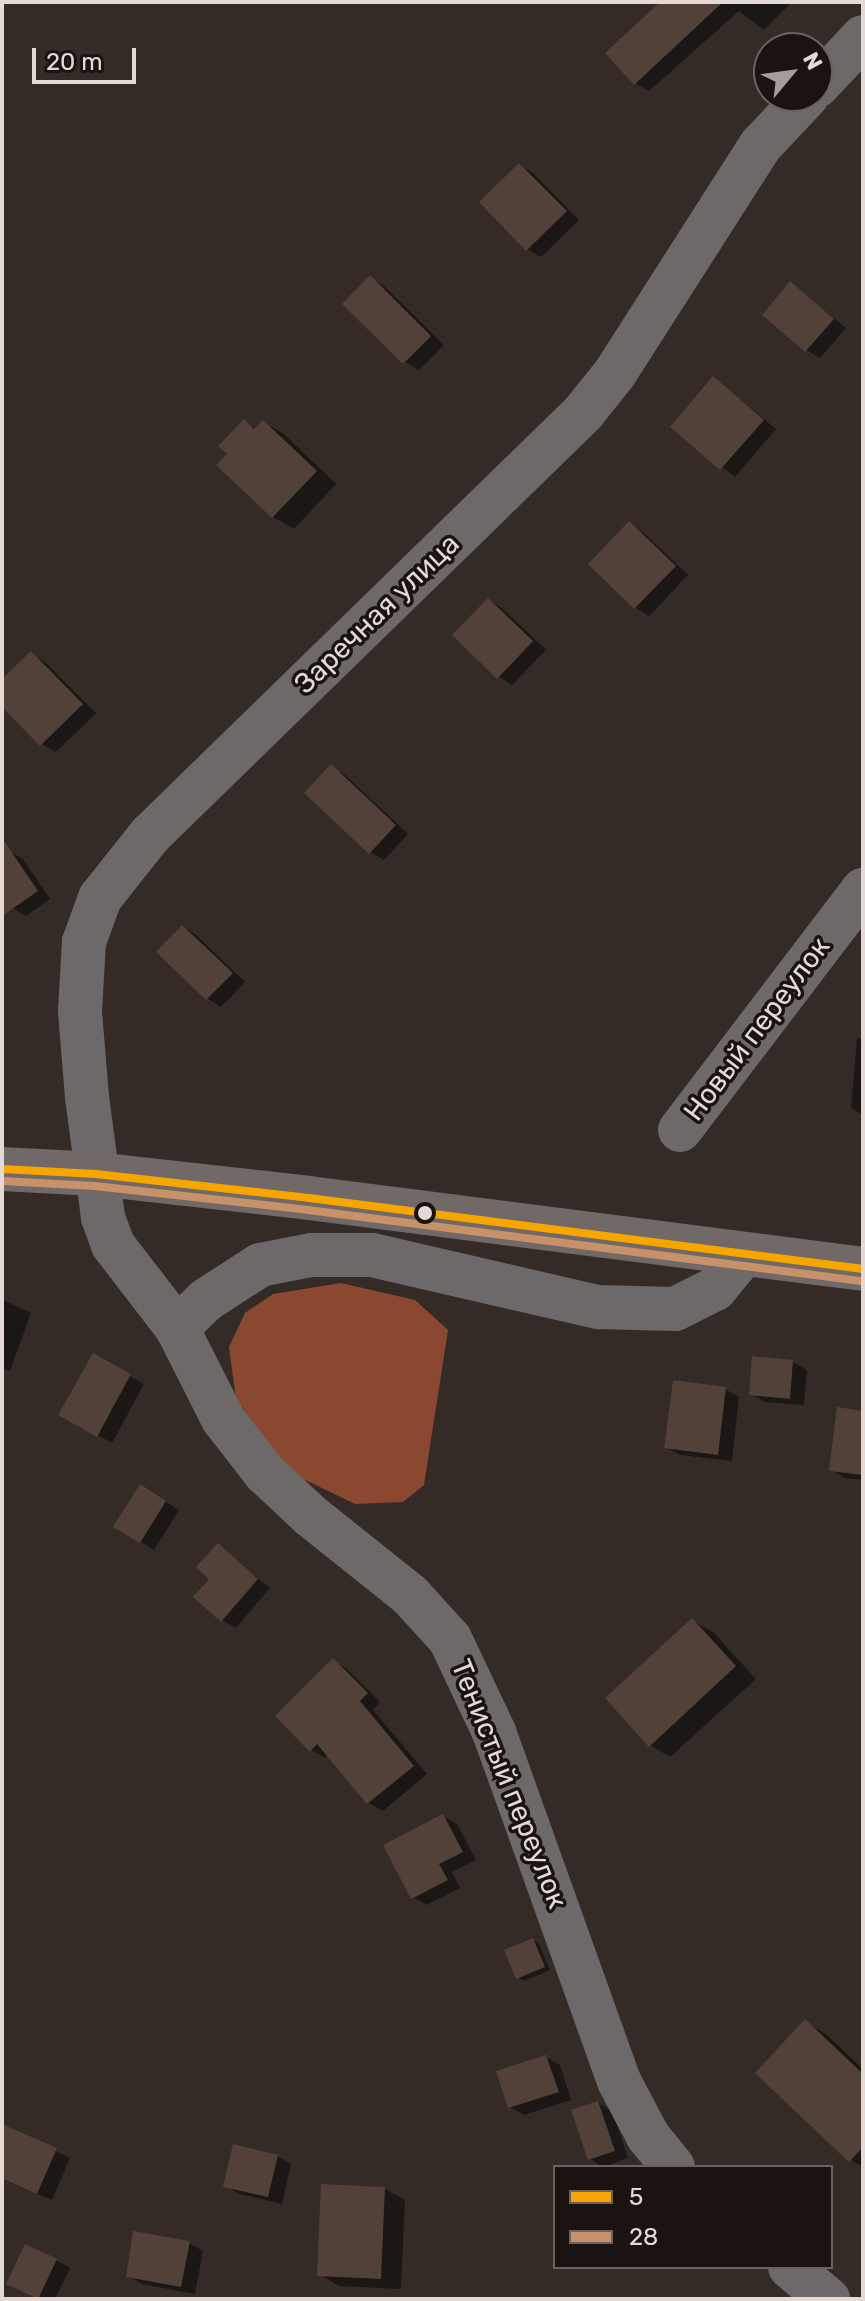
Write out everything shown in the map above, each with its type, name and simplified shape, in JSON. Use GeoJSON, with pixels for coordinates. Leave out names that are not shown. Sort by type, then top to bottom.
{"type":"FeatureCollection","features":[{"type":"Feature","properties":{"kind":"main road"},"geometry":{"type":"LineString","coordinates":[[2,1169],[96,1174],[863,1269]]}},
{"type":"Feature","properties":{"kind":"street"},"geometry":{"type":"LineString","coordinates":[[833,69],[863,37]]}},
{"type":"Feature","properties":{"kind":"street","name":"Заречная улица"},"geometry":{"type":"LineString","coordinates":[[96,1174],[80,1011],[84,942],[100,898],[150,835],[583,413],[615,373],[761,145],[792,112]]}},
{"type":"Feature","properties":{"kind":"street","name":"Новый переулок"},"geometry":{"type":"LineString","coordinates":[[680,1130],[863,890]]}},
{"type":"Feature","properties":{"kind":"street","name":"Тенистый переулок"},"geometry":{"type":"LineString","coordinates":[[96,1174],[103,1217],[113,1245],[177,1328],[223,1419],[265,1473],[311,1516],[410,1595],[450,1639],[494,1732],[619,2081],[648,2136],[671,2165]]}},
{"type":"Feature","properties":{"kind":"street"},"geometry":{"type":"LineString","coordinates":[[177,1328],[206,1300],[260,1265],[311,1255],[372,1255],[598,1307],[675,1309],[715,1289],[743,1255]]}},
{"type":"Feature","properties":{"kind":"street"},"geometry":{"type":"LineString","coordinates":[[792,2269],[828,2299]]}},
{"type":"Feature","properties":{"kind":"shaded area"},"geometry":{"type":"Polygon","coordinates":[[[341,1283],[415,1300],[448,1330],[424,1485],[403,1502],[355,1504],[291,1473],[236,1399],[229,1347],[245,1313],[273,1294],[341,1283]]]}},
{"type":"Feature","properties":{"kind":"building"},"geometry":{"type":"Polygon","coordinates":[[[660,2],[723,2],[634,85],[605,53],[660,2]]]}},
{"type":"Feature","properties":{"kind":"building"},"geometry":{"type":"Polygon","coordinates":[[[519,163],[567,211],[526,251],[479,202],[519,163]]]}},
{"type":"Feature","properties":{"kind":"building"},"geometry":{"type":"Polygon","coordinates":[[[370,275],[431,336],[403,364],[342,304],[370,275]]]}},
{"type":"Feature","properties":{"kind":"building"},"geometry":{"type":"Polygon","coordinates":[[[790,281],[834,319],[805,352],[762,315],[790,281]]]}},
{"type":"Feature","properties":{"kind":"building"},"geometry":{"type":"Polygon","coordinates":[[[713,376],[764,420],[720,470],[670,427],[713,376]]]}},
{"type":"Feature","properties":{"kind":"building"},"geometry":{"type":"Polygon","coordinates":[[[244,419],[254,429],[263,420],[317,471],[272,518],[216,465],[227,454],[218,446],[244,419]]]}},
{"type":"Feature","properties":{"kind":"building"},"geometry":{"type":"Polygon","coordinates":[[[629,521],[676,566],[634,609],[588,564],[629,521]]]}},
{"type":"Feature","properties":{"kind":"building"},"geometry":{"type":"Polygon","coordinates":[[[488,598],[533,641],[497,679],[452,635],[488,598]]]}},
{"type":"Feature","properties":{"kind":"building"},"geometry":{"type":"Polygon","coordinates":[[[31,651],[83,704],[40,746],[2,707],[2,679],[31,651]]]}},
{"type":"Feature","properties":{"kind":"building"},"geometry":{"type":"Polygon","coordinates":[[[331,764],[396,825],[369,854],[304,793],[331,764]]]}},
{"type":"Feature","properties":{"kind":"building"},"geometry":{"type":"Polygon","coordinates":[[[2,838],[38,891],[2,916],[2,838]]]}},
{"type":"Feature","properties":{"kind":"building"},"geometry":{"type":"Polygon","coordinates":[[[182,925],[233,973],[206,1000],[156,952],[182,925]]]}},
{"type":"Feature","properties":{"kind":"building"},"geometry":{"type":"Polygon","coordinates":[[[93,1353],[131,1374],[97,1437],[58,1415],[93,1353]]]}},
{"type":"Feature","properties":{"kind":"building"},"geometry":{"type":"Polygon","coordinates":[[[752,1356],[793,1360],[790,1399],[749,1395],[752,1356]]]}},
{"type":"Feature","properties":{"kind":"building"},"geometry":{"type":"Polygon","coordinates":[[[673,1380],[726,1387],[718,1455],[664,1448],[673,1380]]]}},
{"type":"Feature","properties":{"kind":"building"},"geometry":{"type":"Polygon","coordinates":[[[837,1407],[863,1411],[863,1475],[829,1471],[837,1407]]]}},
{"type":"Feature","properties":{"kind":"building"},"geometry":{"type":"Polygon","coordinates":[[[140,1484],[166,1501],[140,1543],[113,1527],[140,1484]]]}},
{"type":"Feature","properties":{"kind":"building"},"geometry":{"type":"Polygon","coordinates":[[[218,1543],[258,1579],[221,1622],[193,1597],[209,1579],[196,1567],[218,1543]]]}},
{"type":"Feature","properties":{"kind":"building"},"geometry":{"type":"Polygon","coordinates":[[[692,1618],[736,1666],[649,1747],[605,1698],[692,1618]]]}},
{"type":"Feature","properties":{"kind":"building"},"geometry":{"type":"Polygon","coordinates":[[[333,1658],[368,1693],[360,1701],[414,1766],[367,1804],[317,1744],[310,1752],[275,1716],[333,1658]]]}},
{"type":"Feature","properties":{"kind":"building"},"geometry":{"type":"Polygon","coordinates":[[[443,1814],[463,1852],[439,1864],[448,1880],[411,1899],[383,1845],[443,1814]]]}},
{"type":"Feature","properties":{"kind":"building"},"geometry":{"type":"Polygon","coordinates":[[[533,1938],[545,1967],[516,1979],[504,1950],[533,1938]]]}},
{"type":"Feature","properties":{"kind":"building"},"geometry":{"type":"Polygon","coordinates":[[[805,2019],[863,2074],[863,2147],[849,2162],[755,2073],[805,2019]]]}},
{"type":"Feature","properties":{"kind":"building"},"geometry":{"type":"Polygon","coordinates":[[[546,2055],[559,2092],[508,2108],[496,2071],[546,2055]]]}},
{"type":"Feature","properties":{"kind":"building"},"geometry":{"type":"Polygon","coordinates":[[[598,2101],[615,2151],[588,2160],[571,2110],[598,2101]]]}},
{"type":"Feature","properties":{"kind":"building"},"geometry":{"type":"Polygon","coordinates":[[[2,2124],[57,2148],[37,2194],[2,2178],[2,2124]]]}},
{"type":"Feature","properties":{"kind":"building"},"geometry":{"type":"Polygon","coordinates":[[[233,2144],[278,2155],[268,2197],[223,2187],[233,2144]]]}},
{"type":"Feature","properties":{"kind":"building"},"geometry":{"type":"Polygon","coordinates":[[[321,2184],[385,2187],[381,2279],[317,2276],[321,2184]]]}},
{"type":"Feature","properties":{"kind":"building"},"geometry":{"type":"Polygon","coordinates":[[[133,2231],[190,2241],[181,2287],[126,2277],[133,2231]]]}},
{"type":"Feature","properties":{"kind":"building"},"geometry":{"type":"Polygon","coordinates":[[[25,2244],[57,2259],[38,2299],[6,2284],[25,2244]]]}},
{"type":"Feature","properties":{"kind":"transit line","name":"5"},"geometry":{"type":"LineString","coordinates":[[2,1169],[96,1174],[309,1198],[863,1269]]}},
{"type":"Feature","properties":{"kind":"transit line","name":"28"},"geometry":{"type":"LineString","coordinates":[[2,1181],[95,1186],[308,1210],[861,1281]]}}]}
